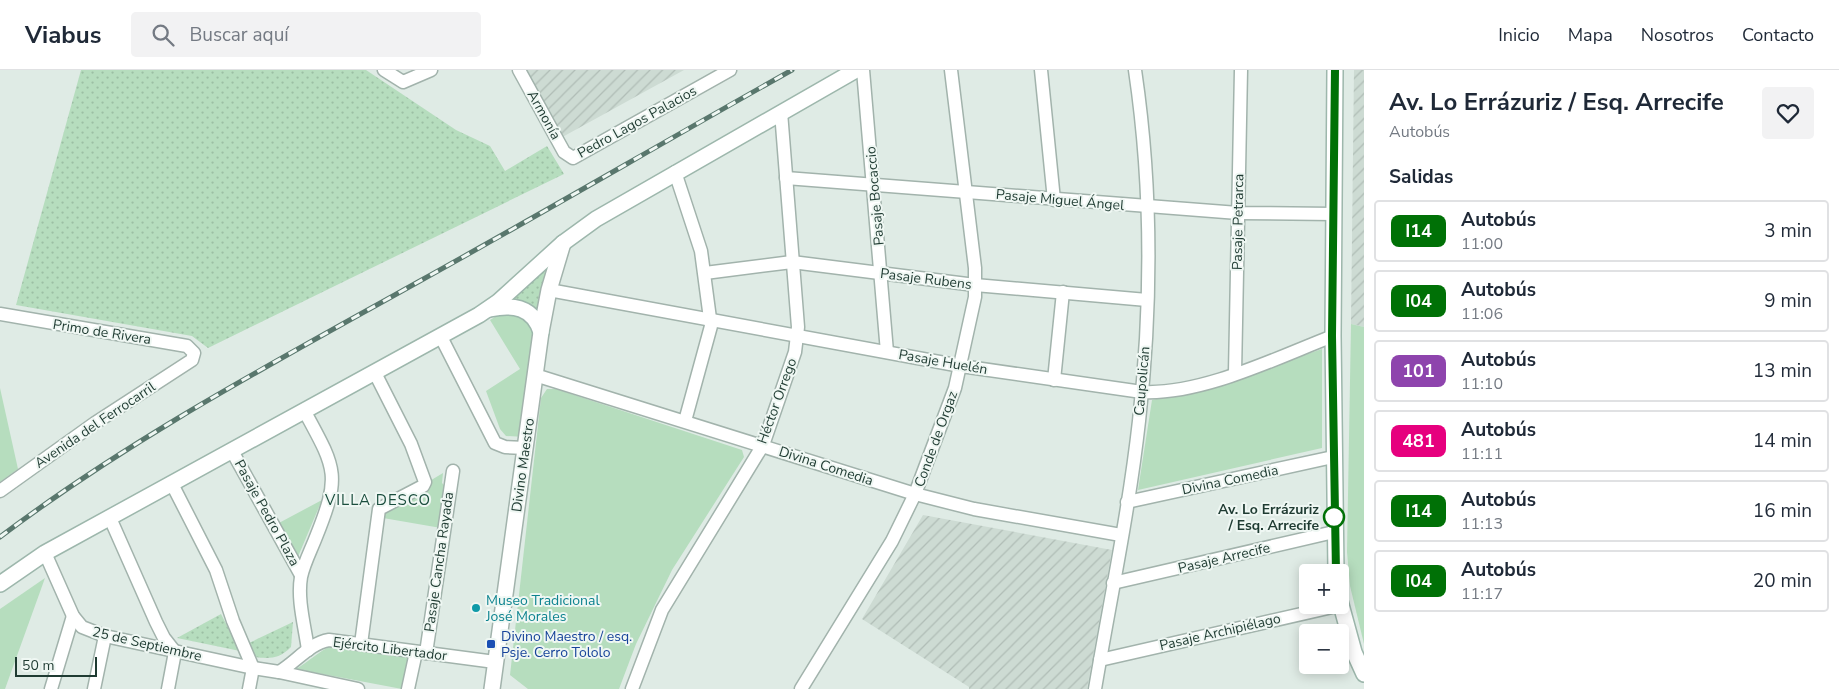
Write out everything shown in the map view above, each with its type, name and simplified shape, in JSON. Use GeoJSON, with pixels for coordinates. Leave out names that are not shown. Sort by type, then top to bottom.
{"type":"FeatureCollection","features":[{"type":"Feature","properties":{"kind":"main road"},"geometry":{"type":"LineString","coordinates":[[0,584],[46,553],[305,412],[488,309],[563,243],[596,219],[856,70]]}},
{"type":"Feature","properties":{"kind":"main road"},"geometry":{"type":"LineString","coordinates":[[1335,70],[1332,336],[1336,564]]}},
{"type":"Feature","properties":{"kind":"main road","name":"Divino Maestro"},"geometry":{"type":"LineString","coordinates":[[492,689],[541,332],[549,290],[563,243]]}},
{"type":"Feature","properties":{"kind":"main road"},"geometry":{"type":"LineString","coordinates":[[488,309],[509,306],[522,309],[532,316],[541,332]]}},
{"type":"Feature","properties":{"kind":"main road"},"geometry":{"type":"LineString","coordinates":[[1343,614],[1354,652],[1364,674]]}},
{"type":"Feature","properties":{"kind":"street"},"geometry":{"type":"LineString","coordinates":[[384,70],[403,82],[411,81],[431,70]]}},
{"type":"Feature","properties":{"kind":"street","name":"Armonía"},"geometry":{"type":"LineString","coordinates":[[519,70],[564,152],[570,158]]}},
{"type":"Feature","properties":{"kind":"street","name":"Pedro Lagos Palacios"},"geometry":{"type":"LineString","coordinates":[[570,158],[579,157],[730,70]]}},
{"type":"Feature","properties":{"kind":"street","name":"Pasaje Bocaccio"},"geometry":{"type":"LineString","coordinates":[[863,70],[882,273],[887,352]]}},
{"type":"Feature","properties":{"kind":"street","name":"Conde de Orgaz"},"geometry":{"type":"LineString","coordinates":[[801,689],[892,541],[916,494],[950,404],[961,366],[975,285],[951,70]]}},
{"type":"Feature","properties":{"kind":"street"},"geometry":{"type":"LineString","coordinates":[[1041,70],[1054,200]]}},
{"type":"Feature","properties":{"kind":"street","name":"Caupolicán"},"geometry":{"type":"LineString","coordinates":[[1095,689],[1127,502],[1142,392],[1147,300],[1147,207],[1142,124],[1135,70]]}},
{"type":"Feature","properties":{"kind":"street","name":"Pasaje Petrarca"},"geometry":{"type":"LineString","coordinates":[[1235,373],[1241,70]]}},
{"type":"Feature","properties":{"kind":"street","name":"Héctor Orrego"},"geometry":{"type":"LineString","coordinates":[[632,689],[662,610],[763,445],[793,360],[798,335],[781,112]]}},
{"type":"Feature","properties":{"kind":"street"},"geometry":{"type":"LineString","coordinates":[[675,172],[698,239],[705,273],[710,319],[710,334],[685,421]]}},
{"type":"Feature","properties":{"kind":"street","name":"Pasaje Miguel Ángel"},"geometry":{"type":"LineString","coordinates":[[786,178],[1238,213],[1334,214]]}},
{"type":"Feature","properties":{"kind":"street","name":"Pasaje Rubens"},"geometry":{"type":"LineString","coordinates":[[705,273],[792,262],[975,285],[1147,300]]}},
{"type":"Feature","properties":{"kind":"street","name":"Pasaje Huelén"},"geometry":{"type":"LineString","coordinates":[[549,290],[961,366],[1142,392],[1182,390],[1235,373],[1332,336]]}},
{"type":"Feature","properties":{"kind":"street"},"geometry":{"type":"LineString","coordinates":[[1054,380],[1063,292]]}},
{"type":"Feature","properties":{"kind":"street","name":"Primo de Rivera"},"geometry":{"type":"LineString","coordinates":[[0,314],[187,346],[194,353],[192,360]]}},
{"type":"Feature","properties":{"kind":"street"},"geometry":{"type":"LineString","coordinates":[[440,337],[495,443],[505,447],[525,448]]}},
{"type":"Feature","properties":{"kind":"street","name":"Avenida del Ferrocarril"},"geometry":{"type":"LineString","coordinates":[[0,491],[95,424],[192,360]]}},
{"type":"Feature","properties":{"kind":"street"},"geometry":{"type":"LineString","coordinates":[[361,644],[379,511],[384,504],[423,486],[425,482],[411,444],[374,373]]}},
{"type":"Feature","properties":{"kind":"street","name":"Divina Comedia"},"geometry":{"type":"LineString","coordinates":[[535,375],[916,494],[974,509],[1121,535]]}},
{"type":"Feature","properties":{"kind":"street"},"geometry":{"type":"LineString","coordinates":[[305,412],[326,449],[333,478],[330,499],[302,575],[300,593],[308,650]]}},
{"type":"Feature","properties":{"kind":"street","name":"Pasaje Pedro Plaza"},"geometry":{"type":"LineString","coordinates":[[232,451],[302,575]]}},
{"type":"Feature","properties":{"kind":"street","name":"Divina Comedia"},"geometry":{"type":"LineString","coordinates":[[1127,502],[1333,457]]}},
{"type":"Feature","properties":{"kind":"street","name":"Pasaje Cancha Rayada"},"geometry":{"type":"LineString","coordinates":[[408,689],[421,652],[453,471]]}},
{"type":"Feature","properties":{"kind":"street"},"geometry":{"type":"LineString","coordinates":[[172,484],[216,570],[232,621],[259,669]]}},
{"type":"Feature","properties":{"kind":"street"},"geometry":{"type":"LineString","coordinates":[[110,518],[156,622],[164,638],[175,652],[168,689]]}},
{"type":"Feature","properties":{"kind":"street","name":"Pasaje Arrecife"},"geometry":{"type":"LineString","coordinates":[[1113,584],[1334,532]]}},
{"type":"Feature","properties":{"kind":"street","name":"25 de Septiembre"},"geometry":{"type":"LineString","coordinates":[[46,553],[73,616],[82,627],[105,636],[259,669]]}},
{"type":"Feature","properties":{"kind":"street","name":"Pasaje Archipiélago"},"geometry":{"type":"LineString","coordinates":[[1100,660],[1302,614]]}},
{"type":"Feature","properties":{"kind":"street"},"geometry":{"type":"LineString","coordinates":[[51,689],[73,616]]}},
{"type":"Feature","properties":{"kind":"street"},"geometry":{"type":"LineString","coordinates":[[94,689],[105,636]]}},
{"type":"Feature","properties":{"kind":"street","name":"Ejército Libertador"},"geometry":{"type":"LineString","coordinates":[[279,672],[320,642],[329,640],[495,662]]}},
{"type":"Feature","properties":{"kind":"street"},"geometry":{"type":"LineString","coordinates":[[259,669],[279,672],[332,686],[358,689]]}},
{"type":"Feature","properties":{"kind":"street"},"geometry":{"type":"LineString","coordinates":[[249,689],[259,669]]}},
{"type":"Feature","properties":{"kind":"shaded area"},"geometry":{"type":"Polygon","coordinates":[[[522,70],[684,70],[557,140],[522,70]]]}},
{"type":"Feature","properties":{"kind":"shaded area"},"geometry":{"type":"Polygon","coordinates":[[[1354,70],[1364,70],[1364,327],[1351,324],[1354,70]]]}},
{"type":"Feature","properties":{"kind":"shaded area"},"geometry":{"type":"Polygon","coordinates":[[[923,515],[1112,550],[1087,689],[969,689],[969,687],[862,619],[923,515]]]}},
{"type":"Feature","properties":{"kind":"green space"},"geometry":{"type":"Polygon","coordinates":[[[81,70],[366,70],[456,130],[490,146],[505,171],[547,146],[564,174],[208,348],[192,336],[16,305],[81,70]]]}},
{"type":"Feature","properties":{"kind":"green space"},"geometry":{"type":"Polygon","coordinates":[[[548,262],[550,267],[539,313],[525,303],[506,301],[548,262]]]}},
{"type":"Feature","properties":{"kind":"green space"},"geometry":{"type":"Polygon","coordinates":[[[515,312],[538,328],[525,437],[506,436],[500,429],[486,391],[520,369],[490,320],[498,315],[515,312]]]}},
{"type":"Feature","properties":{"kind":"green space"},"geometry":{"type":"Polygon","coordinates":[[[1351,324],[1364,327],[1364,644],[1350,586],[1347,552],[1351,324]]]}},
{"type":"Feature","properties":{"kind":"green space"},"geometry":{"type":"Polygon","coordinates":[[[1322,349],[1322,448],[1138,490],[1152,400],[1211,387],[1322,349]]]}},
{"type":"Feature","properties":{"kind":"green space"},"geometry":{"type":"Polygon","coordinates":[[[0,388],[18,469],[0,482],[0,388]]]}},
{"type":"Feature","properties":{"kind":"green space"},"geometry":{"type":"Polygon","coordinates":[[[547,389],[556,389],[742,450],[744,457],[672,570],[636,644],[619,689],[528,689],[510,675],[541,398],[547,389]]]}},
{"type":"Feature","properties":{"kind":"green space"},"geometry":{"type":"Polygon","coordinates":[[[443,473],[442,483],[447,488],[441,528],[383,518],[383,509],[443,473]]]}},
{"type":"Feature","properties":{"kind":"green space"},"geometry":{"type":"Polygon","coordinates":[[[322,500],[297,559],[277,524],[322,500]]]}},
{"type":"Feature","properties":{"kind":"green space"},"geometry":{"type":"Polygon","coordinates":[[[45,578],[5,689],[0,689],[0,609],[45,578]]]}},
{"type":"Feature","properties":{"kind":"green space"},"geometry":{"type":"Polygon","coordinates":[[[221,614],[240,651],[177,638],[221,614]]]}},
{"type":"Feature","properties":{"kind":"green space"},"geometry":{"type":"Polygon","coordinates":[[[293,622],[291,647],[287,651],[274,657],[253,657],[249,643],[293,622]]]}},
{"type":"Feature","properties":{"kind":"green space"},"geometry":{"type":"Polygon","coordinates":[[[333,645],[408,657],[402,689],[296,669],[333,645]]]}},
{"type":"Feature","properties":{"kind":"railway"},"geometry":{"type":"LineString","coordinates":[[0,537],[100,467],[204,402],[512,230],[792,70]]}},
{"type":"Feature","properties":{"kind":"bus line","name":"I14"},"geometry":{"type":"LineString","coordinates":[[1335,70],[1332,336],[1336,564]]}},
{"type":"Feature","properties":{"kind":"place","name":"Av. Lo Errázuriz / Esq. Arrecife"},"geometry":{"type":"Point","coordinates":[1334,517]}},
{"type":"Feature","properties":{"kind":"place","name":"Museo Tradicional José Morales"},"geometry":{"type":"Point","coordinates":[476,608]}},
{"type":"Feature","properties":{"kind":"place","name":"Divino Maestro / esq. Psje. Cerro Tololo"},"geometry":{"type":"Point","coordinates":[491,644]}},
{"type":"Feature","properties":{"kind":"district","name":"VILLA DESCO"},"geometry":{"type":"Point","coordinates":[378,500]}}]}
